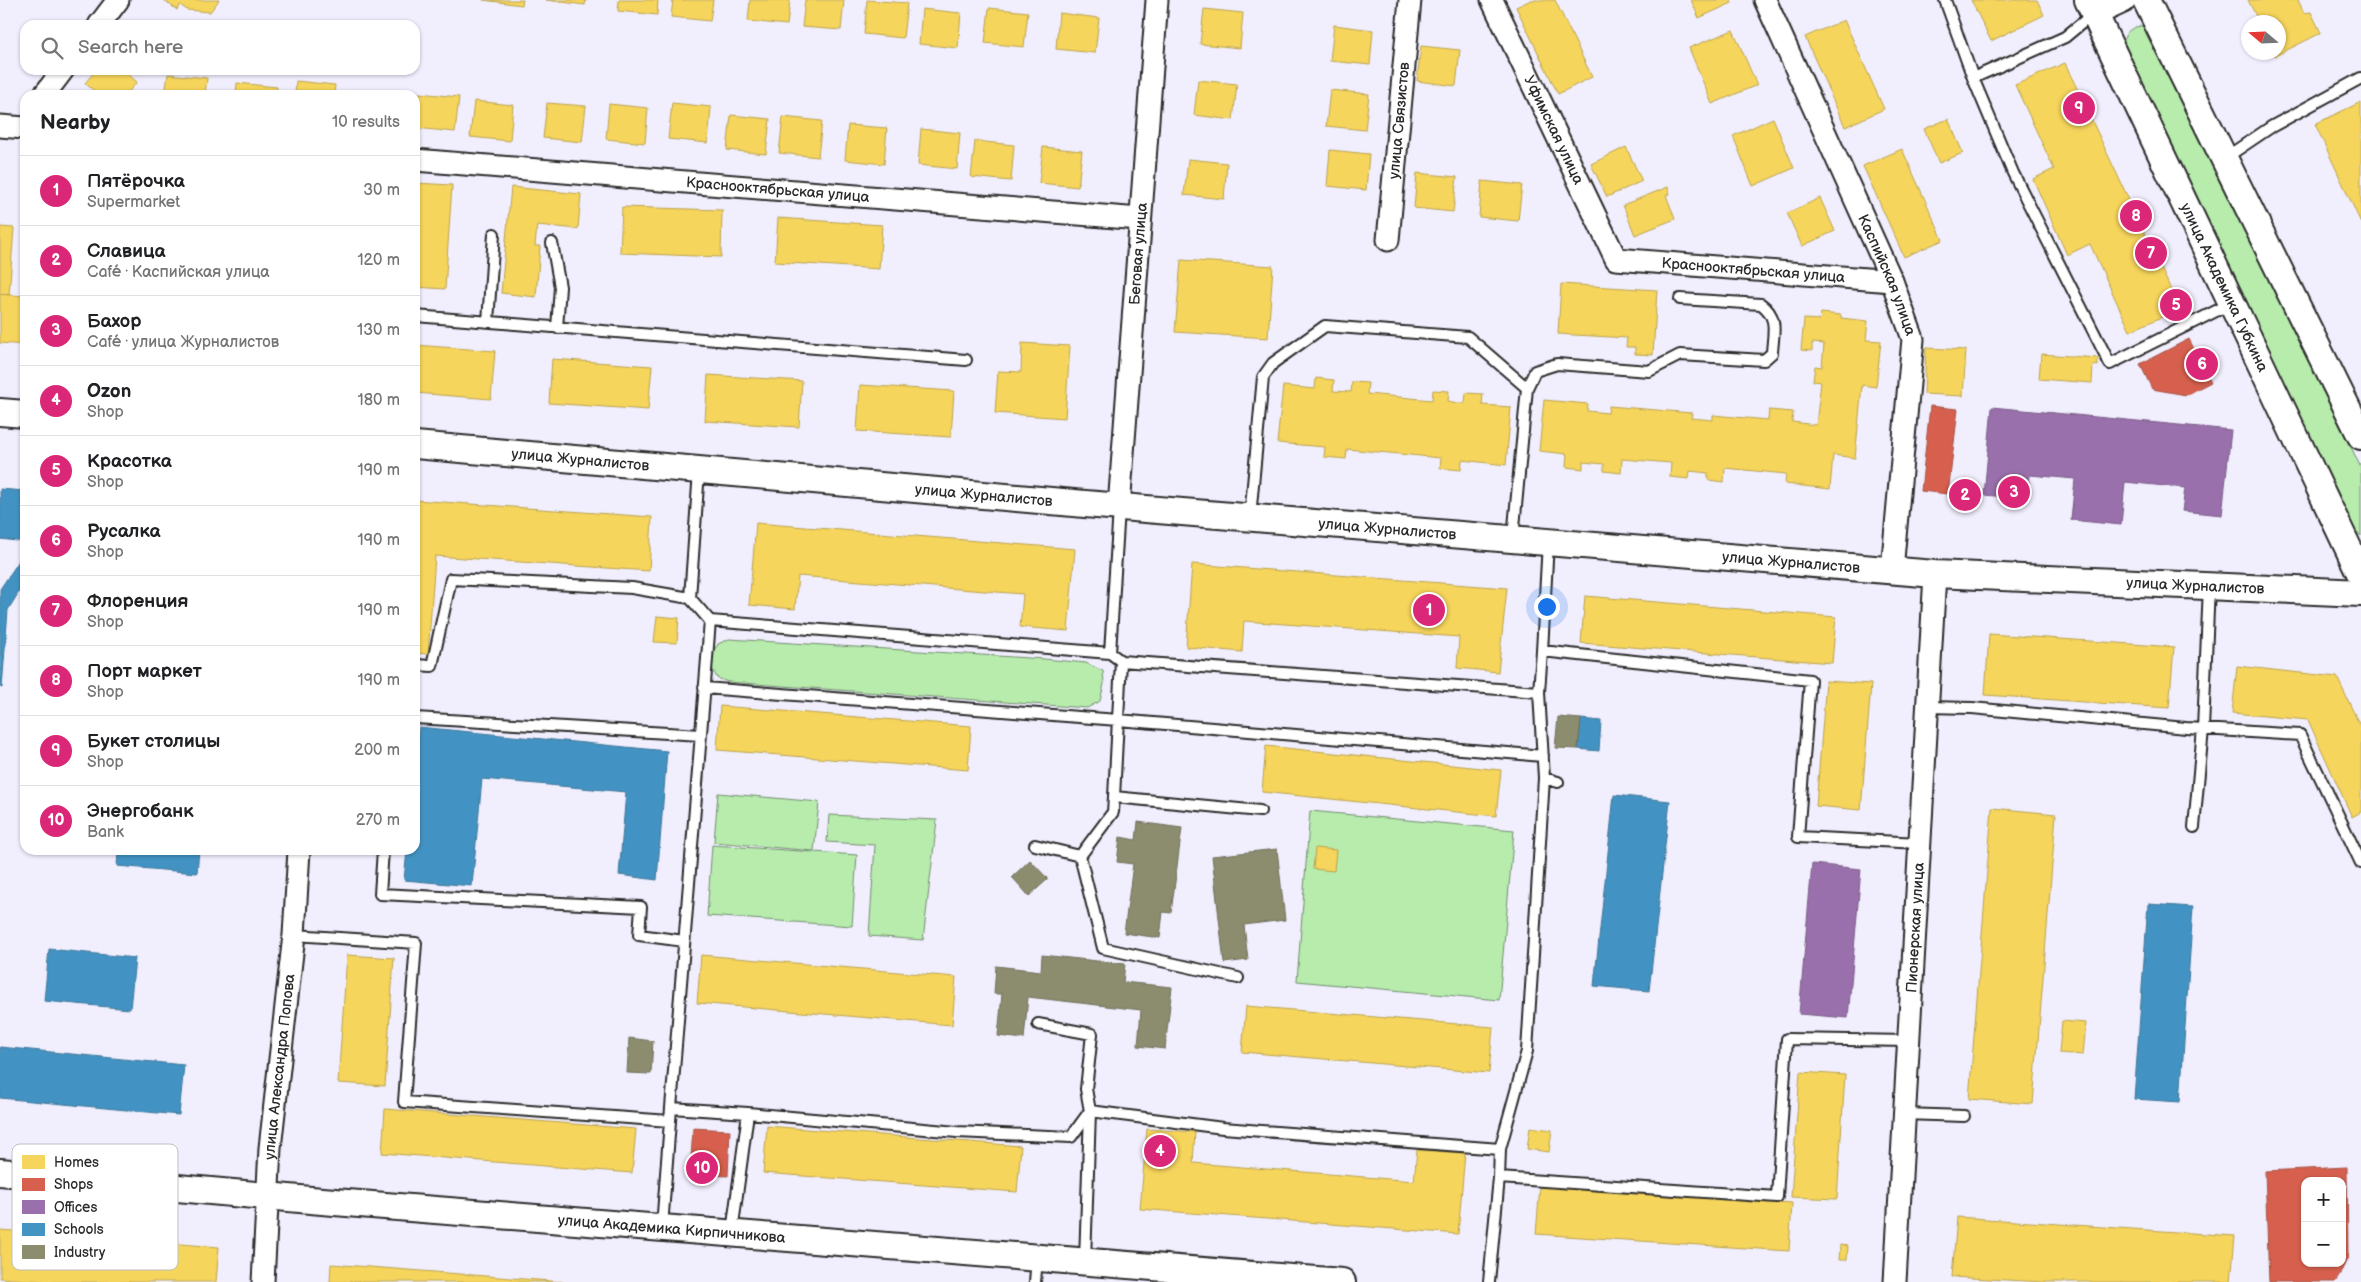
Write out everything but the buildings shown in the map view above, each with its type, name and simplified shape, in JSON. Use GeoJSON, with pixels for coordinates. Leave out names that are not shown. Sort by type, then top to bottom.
{"type":"FeatureCollection","features":[{"type":"Feature","properties":{"kind":"street"},"geometry":{"type":"LineString","coordinates":[[103,20],[118,0]]}},
{"type":"Feature","properties":{"kind":"street","name":"Беговая улица"},"geometry":{"type":"LineString","coordinates":[[1119,507],[1157,0]]}},
{"type":"Feature","properties":{"kind":"street","name":"улица Связистов"},"geometry":{"type":"LineString","coordinates":[[1388,240],[1410,0]]}},
{"type":"Feature","properties":{"kind":"street","name":"Уфимская улица"},"geometry":{"type":"LineString","coordinates":[[1492,0],[1616,258]]}},
{"type":"Feature","properties":{"kind":"street","name":"Каспийская улица"},"geometry":{"type":"LineString","coordinates":[[1765,0],[1892,281],[1913,339],[1892,570]]}},
{"type":"Feature","properties":{"kind":"street"},"geometry":{"type":"LineString","coordinates":[[2091,7],[2122,0]]}},
{"type":"Feature","properties":{"kind":"street"},"geometry":{"type":"LineString","coordinates":[[2146,0],[2361,436]]}},
{"type":"Feature","properties":{"kind":"street","name":"улица Академика Губкина"},"geometry":{"type":"LineString","coordinates":[[2091,7],[2361,575]]}},
{"type":"Feature","properties":{"kind":"street"},"geometry":{"type":"LineString","coordinates":[[48,90],[59,75]]}},
{"type":"Feature","properties":{"kind":"street","name":"Краснооктябрьская улица"},"geometry":{"type":"LineString","coordinates":[[420,160],[1140,219]]}},
{"type":"Feature","properties":{"kind":"street","name":"Краснооктябрьская улица"},"geometry":{"type":"LineString","coordinates":[[1616,258],[1892,281]]}},
{"type":"Feature","properties":{"kind":"street"},"geometry":{"type":"LineString","coordinates":[[0,412],[20,414]]}},
{"type":"Feature","properties":{"kind":"street","name":"улица Журналистов"},"geometry":{"type":"LineString","coordinates":[[420,445],[1119,507],[1935,574],[2361,593]]}},
{"type":"Feature","properties":{"kind":"street","name":"Пионерская улица"},"geometry":{"type":"LineString","coordinates":[[1895,1282],[1935,574]]}},
{"type":"Feature","properties":{"kind":"street","name":"улица Александра Попова"},"geometry":{"type":"LineString","coordinates":[[262,1282],[270,1148],[294,935],[299,855]]}},
{"type":"Feature","properties":{"kind":"street","name":"улица Академика Кирпичникова"},"geometry":{"type":"LineString","coordinates":[[178,1188],[732,1233],[1036,1270],[1085,1261],[1342,1282]]}},
{"type":"Feature","properties":{"kind":"lane"},"geometry":{"type":"LineString","coordinates":[[1945,0],[1973,78],[2013,173],[2110,364],[2232,303]]}},
{"type":"Feature","properties":{"kind":"lane"},"geometry":{"type":"LineString","coordinates":[[1973,78],[2065,37],[2091,7]]}},
{"type":"Feature","properties":{"kind":"lane"},"geometry":{"type":"LineString","coordinates":[[2225,158],[2271,127],[2361,78]]}},
{"type":"Feature","properties":{"kind":"lane"},"geometry":{"type":"LineString","coordinates":[[488,322],[494,234]]}},
{"type":"Feature","properties":{"kind":"lane"},"geometry":{"type":"LineString","coordinates":[[552,244],[560,287],[557,328]]}},
{"type":"Feature","properties":{"kind":"lane"},"geometry":{"type":"LineString","coordinates":[[1513,539],[1527,388],[1535,371],[1556,364],[1649,371],[1680,354],[1764,360],[1772,353],[1774,322],[1770,310],[1761,304],[1680,299]]}},
{"type":"Feature","properties":{"kind":"lane"},"geometry":{"type":"LineString","coordinates":[[420,316],[966,360]]}},
{"type":"Feature","properties":{"kind":"lane"},"geometry":{"type":"LineString","coordinates":[[1250,517],[1263,377],[1273,363],[1325,326],[1468,338],[1527,388]]}},
{"type":"Feature","properties":{"kind":"lane"},"geometry":{"type":"LineString","coordinates":[[690,598],[700,470]]}},
{"type":"Feature","properties":{"kind":"lane"},"geometry":{"type":"LineString","coordinates":[[1110,653],[1119,507]]}},
{"type":"Feature","properties":{"kind":"lane"},"geometry":{"type":"LineString","coordinates":[[1488,1282],[1499,1178],[1500,1149],[1527,1051],[1544,778],[1538,692],[1548,542]]}},
{"type":"Feature","properties":{"kind":"lane"},"geometry":{"type":"LineString","coordinates":[[420,665],[432,666],[451,579],[632,588],[690,598],[710,621],[1110,653],[1120,661],[1538,692]]}},
{"type":"Feature","properties":{"kind":"lane"},"geometry":{"type":"LineString","coordinates":[[2194,827],[2203,729],[2209,586]]}},
{"type":"Feature","properties":{"kind":"lane"},"geometry":{"type":"LineString","coordinates":[[662,1227],[710,621]]}},
{"type":"Feature","properties":{"kind":"lane"},"geometry":{"type":"LineString","coordinates":[[1542,651],[1810,680],[1798,837],[1920,843]]}},
{"type":"Feature","properties":{"kind":"lane"},"geometry":{"type":"LineString","coordinates":[[1080,856],[1113,812],[1120,661]]}},
{"type":"Feature","properties":{"kind":"lane"},"geometry":{"type":"LineString","coordinates":[[704,688],[1118,720],[1543,756]]}},
{"type":"Feature","properties":{"kind":"lane"},"geometry":{"type":"LineString","coordinates":[[1927,707],[1972,708],[2203,729],[2300,735],[2360,859]]}},
{"type":"Feature","properties":{"kind":"lane"},"geometry":{"type":"LineString","coordinates":[[420,718],[701,735]]}},
{"type":"Feature","properties":{"kind":"lane"},"geometry":{"type":"LineString","coordinates":[[1544,778],[1558,782]]}},
{"type":"Feature","properties":{"kind":"lane"},"geometry":{"type":"LineString","coordinates":[[1114,797],[1260,811]]}},
{"type":"Feature","properties":{"kind":"lane"},"geometry":{"type":"LineString","coordinates":[[1035,845],[1080,856]]}},
{"type":"Feature","properties":{"kind":"lane"},"geometry":{"type":"LineString","coordinates":[[383,855],[380,894],[641,907],[639,935],[684,941]]}},
{"type":"Feature","properties":{"kind":"lane"},"geometry":{"type":"LineString","coordinates":[[1080,856],[1103,948],[1238,978]]}},
{"type":"Feature","properties":{"kind":"lane"},"geometry":{"type":"LineString","coordinates":[[294,935],[416,943],[404,1102],[670,1121]]}},
{"type":"Feature","properties":{"kind":"lane"},"geometry":{"type":"LineString","coordinates":[[1038,1024],[1092,1034],[1086,1089],[1090,1111],[1085,1261]]}},
{"type":"Feature","properties":{"kind":"lane"},"geometry":{"type":"LineString","coordinates":[[1499,1178],[1777,1197],[1787,1039],[1909,1041]]}},
{"type":"Feature","properties":{"kind":"lane"},"geometry":{"type":"LineString","coordinates":[[671,1108],[957,1132],[1071,1138],[1090,1111]]}},
{"type":"Feature","properties":{"kind":"lane"},"geometry":{"type":"LineString","coordinates":[[1090,1111],[1223,1128],[1500,1149]]}},
{"type":"Feature","properties":{"kind":"lane"},"geometry":{"type":"LineString","coordinates":[[732,1233],[748,1113]]}},
{"type":"Feature","properties":{"kind":"lane"},"geometry":{"type":"LineString","coordinates":[[1904,1114],[1964,1116]]}},
{"type":"Feature","properties":{"kind":"green space"},"geometry":{"type":"Polygon","coordinates":[[[2142,26],[2148,28],[2154,35],[2361,468],[2361,536],[2355,530],[2125,49],[2124,40],[2129,30],[2142,26]]]}},
{"type":"Feature","properties":{"kind":"green space"},"geometry":{"type":"Polygon","coordinates":[[[729,639],[1086,663],[1103,671],[1104,684],[1100,701],[1087,708],[728,682],[717,678],[712,668],[711,655],[718,644],[729,639]]]}},
{"type":"Feature","properties":{"kind":"green space"},"geometry":{"type":"Polygon","coordinates":[[[718,793],[819,802],[814,851],[714,842],[718,793]]]}},
{"type":"Feature","properties":{"kind":"green space"},"geometry":{"type":"Polygon","coordinates":[[[1310,811],[1514,830],[1499,1000],[1297,981],[1310,811]]]}},
{"type":"Feature","properties":{"kind":"green space"},"geometry":{"type":"Polygon","coordinates":[[[829,815],[937,820],[923,940],[869,936],[875,845],[827,842],[829,815]]]}},
{"type":"Feature","properties":{"kind":"green space"},"geometry":{"type":"Polygon","coordinates":[[[712,845],[857,855],[852,926],[707,916],[712,845]]]}},
{"type":"Feature","properties":{"kind":"place","name":"Букет столицы"},"geometry":{"type":"Point","coordinates":[2079,108]}},
{"type":"Feature","properties":{"kind":"place","name":"Порт маркет"},"geometry":{"type":"Point","coordinates":[2136,216]}},
{"type":"Feature","properties":{"kind":"place","name":"Флоренция"},"geometry":{"type":"Point","coordinates":[2151,253]}},
{"type":"Feature","properties":{"kind":"place","name":"Красотка"},"geometry":{"type":"Point","coordinates":[2176,305]}},
{"type":"Feature","properties":{"kind":"place","name":"Русалка"},"geometry":{"type":"Point","coordinates":[2202,364]}},
{"type":"Feature","properties":{"kind":"place","name":"Бахор"},"geometry":{"type":"Point","coordinates":[2014,492]}},
{"type":"Feature","properties":{"kind":"place","name":"Славица"},"geometry":{"type":"Point","coordinates":[1965,495]}},
{"type":"Feature","properties":{"kind":"place","name":"Пятёрочка"},"geometry":{"type":"Point","coordinates":[1429,610]}},
{"type":"Feature","properties":{"kind":"place","name":"Ozon"},"geometry":{"type":"Point","coordinates":[1160,1151]}},
{"type":"Feature","properties":{"kind":"place","name":"Энергобанк"},"geometry":{"type":"Point","coordinates":[702,1168]}}]}
